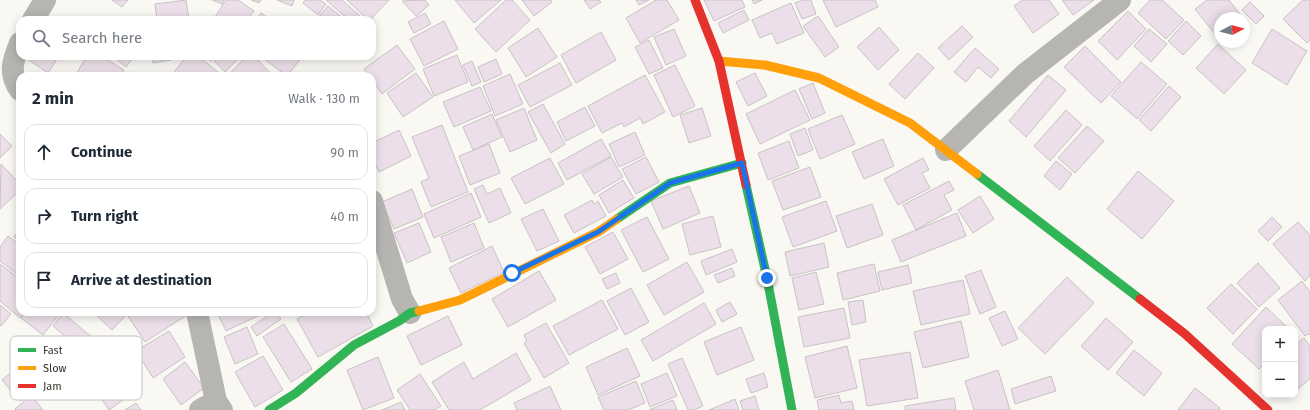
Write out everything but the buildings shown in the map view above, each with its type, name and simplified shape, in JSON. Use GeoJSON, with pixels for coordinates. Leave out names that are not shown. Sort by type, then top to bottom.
{"type":"FeatureCollection","features":[{"type":"Feature","properties":{"kind":"street"},"geometry":{"type":"LineString","coordinates":[[35,16],[45,0]]}},
{"type":"Feature","properties":{"kind":"street"},"geometry":{"type":"LineString","coordinates":[[695,0],[719,61],[767,278],[792,410]]}},
{"type":"Feature","properties":{"kind":"street"},"geometry":{"type":"LineString","coordinates":[[946,150],[1025,74],[1120,0]]}},
{"type":"Feature","properties":{"kind":"street"},"geometry":{"type":"LineString","coordinates":[[16,51],[11,63],[16,84]]}},
{"type":"Feature","properties":{"kind":"street"},"geometry":{"type":"LineString","coordinates":[[719,61],[765,65],[819,78],[910,122],[1185,334],[1268,410]]}},
{"type":"Feature","properties":{"kind":"street"},"geometry":{"type":"LineString","coordinates":[[269,410],[296,393],[318,373],[354,345],[399,321],[410,313],[460,300],[598,232],[670,183],[742,163]]}},
{"type":"Feature","properties":{"kind":"street"},"geometry":{"type":"LineString","coordinates":[[376,214],[402,299],[410,313]]}},
{"type":"Feature","properties":{"kind":"street"},"geometry":{"type":"LineString","coordinates":[[198,316],[213,407]]}},
{"type":"Feature","properties":{"kind":"traffic: fast"},"geometry":{"type":"LineString","coordinates":[[617,219],[670,183],[742,163]]}},
{"type":"Feature","properties":{"kind":"traffic: fast"},"geometry":{"type":"LineString","coordinates":[[977,174],[1140,299]]}},
{"type":"Feature","properties":{"kind":"traffic: fast"},"geometry":{"type":"LineString","coordinates":[[746,185],[767,278],[792,410]]}},
{"type":"Feature","properties":{"kind":"traffic: fast"},"geometry":{"type":"LineString","coordinates":[[269,410],[296,393],[354,345],[399,321],[410,313],[419,311]]}},
{"type":"Feature","properties":{"kind":"traffic: slow"},"geometry":{"type":"LineString","coordinates":[[719,61],[765,65],[819,78],[910,123],[977,174]]}},
{"type":"Feature","properties":{"kind":"traffic: slow"},"geometry":{"type":"LineString","coordinates":[[419,311],[460,300],[598,232],[617,219]]}},
{"type":"Feature","properties":{"kind":"traffic: jam"},"geometry":{"type":"LineString","coordinates":[[695,0],[719,61],[746,185]]}},
{"type":"Feature","properties":{"kind":"traffic: jam"},"geometry":{"type":"LineString","coordinates":[[1140,299],[1185,334],[1268,410]]}},
{"type":"Feature","properties":{"kind":"route"},"geometry":{"type":"LineString","coordinates":[[512,273],[598,232],[670,183],[742,163],[767,278]]}}]}
